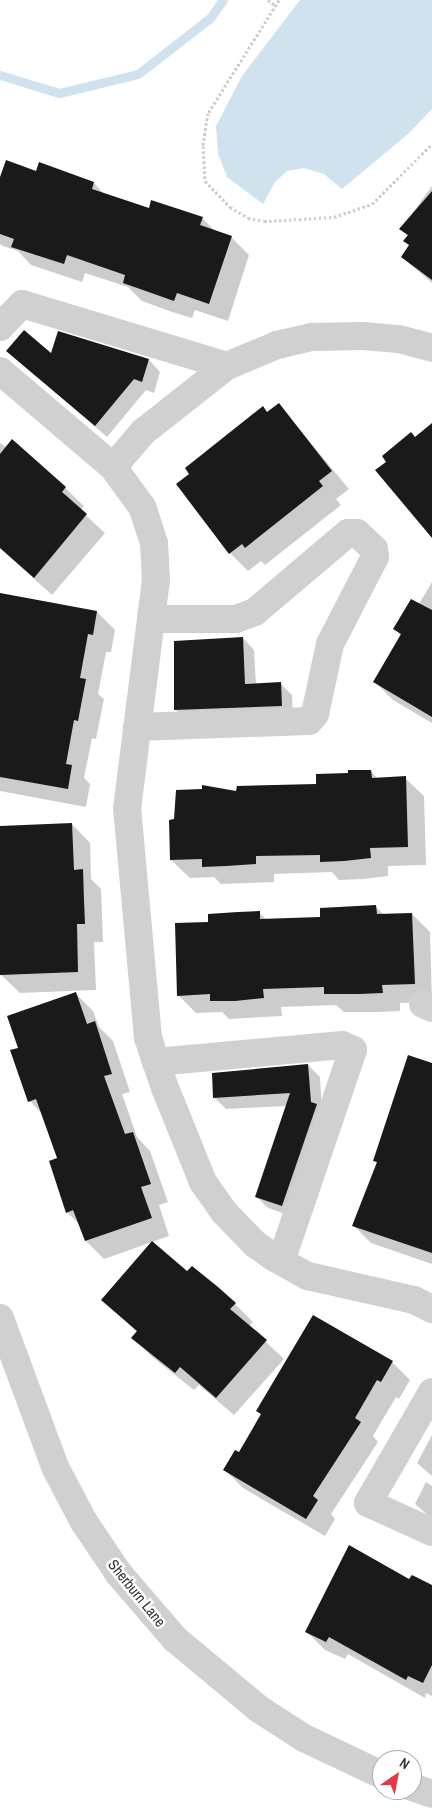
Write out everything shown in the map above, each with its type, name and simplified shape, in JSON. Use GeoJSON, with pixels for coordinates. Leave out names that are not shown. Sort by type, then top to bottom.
{"type":"FeatureCollection","features":[{"type":"Feature","properties":{"kind":"street"},"geometry":{"type":"LineString","coordinates":[[0,327],[22,304],[227,366]]}},
{"type":"Feature","properties":{"kind":"street"},"geometry":{"type":"LineString","coordinates":[[113,467],[143,432],[227,366],[277,345],[312,337],[399,339],[432,348]]}},
{"type":"Feature","properties":{"kind":"street"},"geometry":{"type":"LineString","coordinates":[[0,371],[113,467],[142,507],[154,543],[156,582],[128,809],[148,1038],[203,1182],[224,1212],[255,1244],[275,1258],[308,1276],[414,1300],[432,1309]]}},
{"type":"Feature","properties":{"kind":"street"},"geometry":{"type":"LineString","coordinates":[[137,727],[309,721],[315,714],[330,644],[375,556],[374,549],[357,533],[348,533],[255,612],[236,619],[151,619]]}},
{"type":"Feature","properties":{"kind":"street"},"geometry":{"type":"LineString","coordinates":[[156,1062],[342,1045],[353,1050],[284,1253],[275,1258]]}},
{"type":"Feature","properties":{"kind":"street","name":"Sherburn Lane"},"geometry":{"type":"LineString","coordinates":[[0,1318],[56,1469],[84,1522],[119,1574],[176,1639],[259,1709],[313,1743],[372,1770]]}},
{"type":"Feature","properties":{"kind":"street"},"geometry":{"type":"LineString","coordinates":[[432,1392],[368,1503],[432,1532]]}},
{"type":"Feature","properties":{"kind":"path"},"geometry":{"type":"LineString","coordinates":[[268,0],[275,5]]}},
{"type":"Feature","properties":{"kind":"path"},"geometry":{"type":"LineString","coordinates":[[279,0],[208,112],[203,146],[205,181],[230,207],[248,218],[264,222],[334,217],[372,204],[432,144]]}},
{"type":"Feature","properties":{"kind":"water"},"geometry":{"type":"Polygon","coordinates":[[[300,0],[432,0],[432,109],[408,134],[342,189],[324,174],[304,168],[287,171],[275,182],[263,204],[227,177],[218,154],[216,126],[242,76],[300,0]]]}},
{"type":"Feature","properties":{"kind":"building"},"geometry":{"type":"Polygon","coordinates":[[[6,160],[36,171],[39,162],[94,182],[92,189],[149,208],[151,200],[203,217],[200,225],[232,236],[209,304],[177,293],[174,301],[123,283],[125,275],[67,255],[64,264],[11,247],[14,239],[0,234],[0,177],[6,160]]]}},
{"type":"Feature","properties":{"kind":"building"},"geometry":{"type":"Polygon","coordinates":[[[432,191],[432,280],[401,257],[409,245],[403,241],[408,235],[399,229],[432,191]]]}},
{"type":"Feature","properties":{"kind":"building"},"geometry":{"type":"Polygon","coordinates":[[[24,330],[51,353],[58,331],[149,359],[142,382],[134,379],[95,426],[6,351],[24,330]]]}},
{"type":"Feature","properties":{"kind":"building"},"geometry":{"type":"Polygon","coordinates":[[[279,403],[332,471],[319,481],[323,486],[245,548],[242,544],[229,554],[176,484],[189,474],[185,468],[263,406],[267,412],[279,403]]]}},
{"type":"Feature","properties":{"kind":"building"},"geometry":{"type":"Polygon","coordinates":[[[432,423],[432,538],[375,470],[386,462],[382,456],[411,432],[415,437],[432,423]]]}},
{"type":"Feature","properties":{"kind":"building"},"geometry":{"type":"Polygon","coordinates":[[[12,439],[66,487],[62,492],[87,514],[34,578],[0,548],[0,454],[12,439]]]}},
{"type":"Feature","properties":{"kind":"building"},"geometry":{"type":"Polygon","coordinates":[[[0,593],[97,611],[93,635],[88,634],[80,678],[86,679],[78,721],[74,720],[66,764],[72,765],[68,789],[0,777],[0,593]]]}},
{"type":"Feature","properties":{"kind":"building"},"geometry":{"type":"Polygon","coordinates":[[[411,599],[432,610],[432,717],[373,682],[401,634],[393,629],[411,599]]]}},
{"type":"Feature","properties":{"kind":"building"},"geometry":{"type":"Polygon","coordinates":[[[243,637],[245,684],[281,682],[282,706],[174,710],[174,641],[243,637]]]}},
{"type":"Feature","properties":{"kind":"building"},"geometry":{"type":"Polygon","coordinates":[[[348,770],[371,770],[372,778],[406,776],[408,847],[370,848],[371,858],[344,861],[320,862],[320,855],[256,856],[256,864],[202,867],[202,859],[170,860],[169,820],[174,819],[176,790],[202,789],[202,785],[236,791],[237,786],[316,784],[316,774],[348,773],[348,770]]]}},
{"type":"Feature","properties":{"kind":"building"},"geometry":{"type":"Polygon","coordinates":[[[72,823],[74,870],[83,869],[85,924],[77,924],[78,972],[0,975],[0,826],[72,823]]]}},
{"type":"Feature","properties":{"kind":"building"},"geometry":{"type":"Polygon","coordinates":[[[376,905],[377,914],[412,913],[415,984],[382,985],[383,993],[359,994],[324,994],[324,987],[263,989],[264,998],[235,1001],[210,1001],[210,994],[177,996],[175,923],[208,922],[208,914],[260,911],[260,919],[320,917],[320,908],[376,905]]]}},
{"type":"Feature","properties":{"kind":"building"},"geometry":{"type":"Polygon","coordinates":[[[76,992],[87,1024],[95,1021],[112,1074],[104,1076],[125,1134],[133,1132],[151,1184],[141,1187],[152,1218],[85,1241],[73,1210],[66,1213],[49,1161],[57,1158],[36,1099],[28,1102],[10,1050],[18,1048],[7,1016],[76,992]]]}},
{"type":"Feature","properties":{"kind":"building"},"geometry":{"type":"Polygon","coordinates":[[[408,1055],[432,1063],[432,1253],[352,1226],[377,1162],[373,1161],[408,1055]]]}},
{"type":"Feature","properties":{"kind":"building"},"geometry":{"type":"Polygon","coordinates":[[[308,1064],[311,1102],[317,1104],[282,1206],[255,1197],[290,1093],[213,1098],[212,1073],[308,1064]]]}},
{"type":"Feature","properties":{"kind":"building"},"geometry":{"type":"Polygon","coordinates":[[[152,1241],[187,1271],[192,1266],[218,1287],[236,1303],[230,1309],[267,1340],[216,1398],[180,1367],[175,1373],[131,1338],[137,1331],[101,1300],[152,1241]]]}},
{"type":"Feature","properties":{"kind":"building"},"geometry":{"type":"Polygon","coordinates":[[[313,1315],[393,1361],[381,1382],[377,1380],[355,1418],[361,1422],[313,1496],[318,1500],[306,1519],[223,1470],[235,1450],[239,1452],[261,1414],[256,1411],[313,1315]]]}},
{"type":"Feature","properties":{"kind":"building"},"geometry":{"type":"Polygon","coordinates":[[[349,1545],[409,1579],[412,1575],[432,1585],[432,1665],[423,1683],[408,1676],[406,1680],[329,1637],[326,1642],[305,1632],[349,1545]]]}},
{"type":"Feature","properties":{"kind":"waterway"},"geometry":{"type":"LineString","coordinates":[[0,75],[59,93],[138,74],[210,18],[223,0]]}}]}
